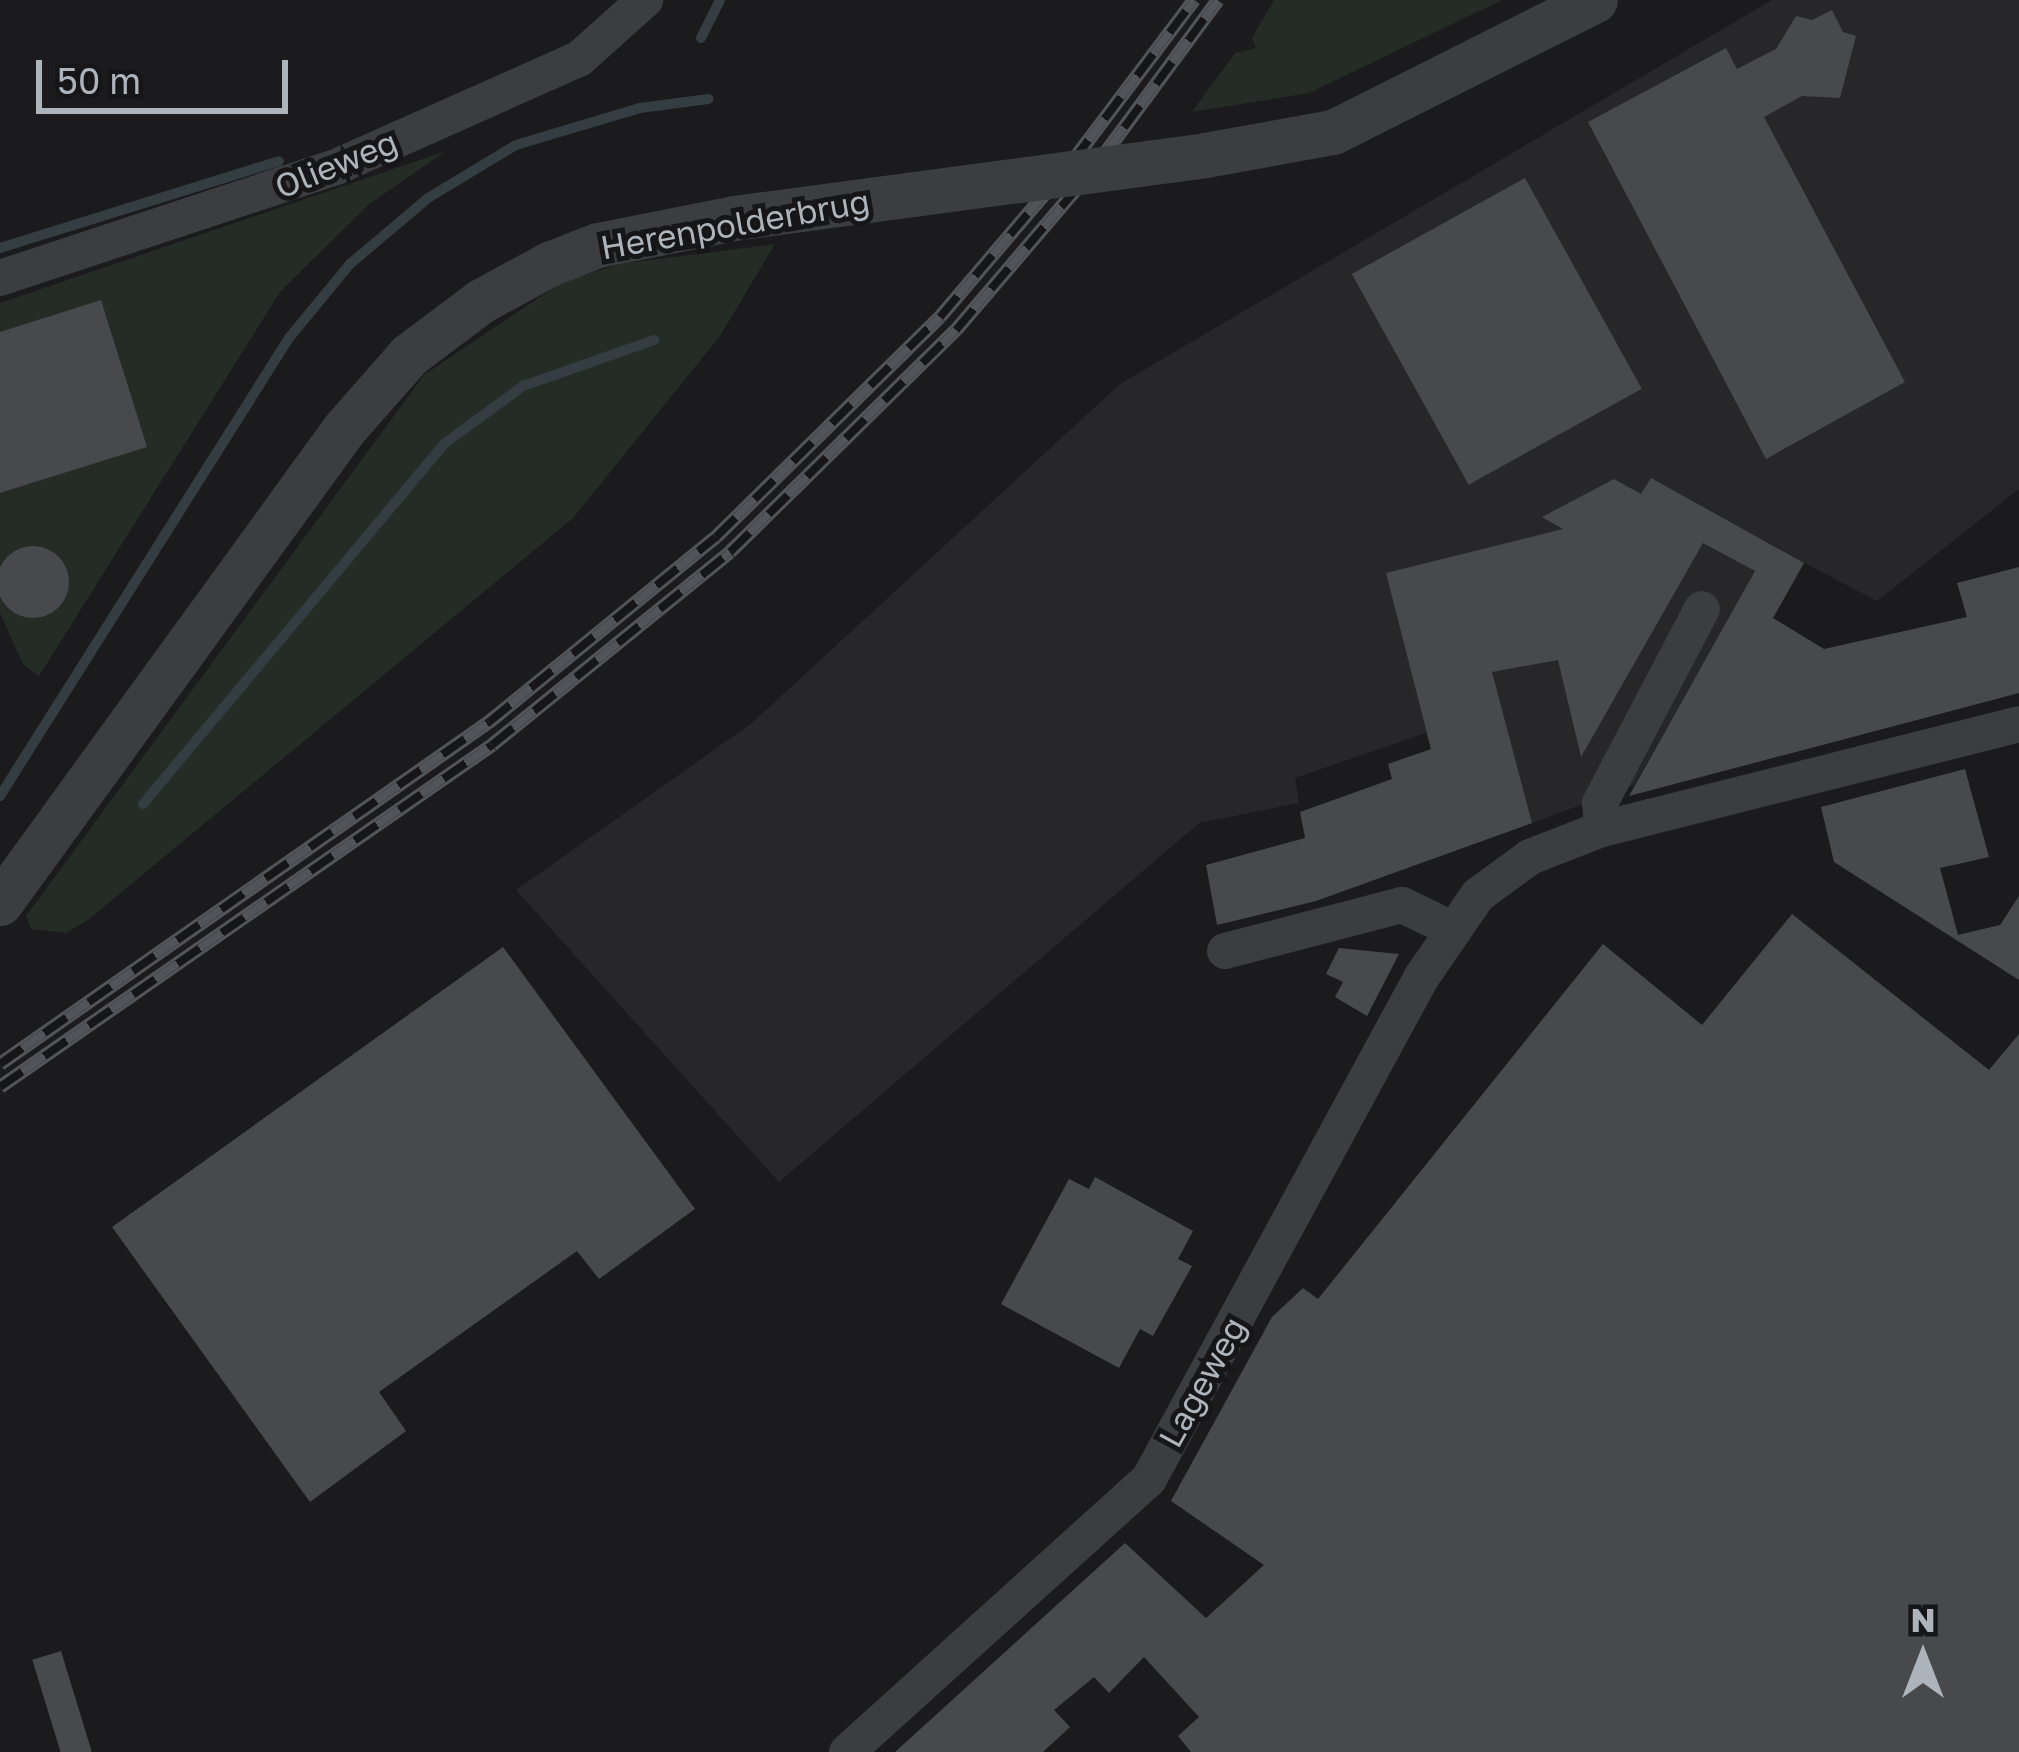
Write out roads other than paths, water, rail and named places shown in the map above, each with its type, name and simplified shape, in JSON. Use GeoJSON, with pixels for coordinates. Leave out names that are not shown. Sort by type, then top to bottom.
{"type":"FeatureCollection","features":[{"type":"Feature","properties":{"kind":"street","name":"Olieweg"},"geometry":{"type":"LineString","coordinates":[[0,278],[336,166],[579,59],[645,0]]}},
{"type":"Feature","properties":{"kind":"street","name":"Herenpolderbrug"},"geometry":{"type":"LineString","coordinates":[[0,903],[344,429],[409,355],[481,301],[598,245],[734,218],[1205,155],[1333,133],[1595,0]]}},
{"type":"Feature","properties":{"kind":"street"},"geometry":{"type":"LineString","coordinates":[[1602,829],[1600,803],[1702,609]]}},
{"type":"Feature","properties":{"kind":"street","name":"Lageweg"},"geometry":{"type":"LineString","coordinates":[[847,1752],[1150,1479],[1450,928],[1506,873],[1602,829],[2019,724]]}},
{"type":"Feature","properties":{"kind":"street"},"geometry":{"type":"LineString","coordinates":[[1225,951],[1402,905],[1450,928]]}},
{"type":"Feature","properties":{"kind":"waterway"},"geometry":{"type":"LineString","coordinates":[[701,38],[720,0]]}},
{"type":"Feature","properties":{"kind":"waterway"},"geometry":{"type":"LineString","coordinates":[[0,796],[289,338],[350,264],[428,198],[516,145],[640,108],[708,99]]}},
{"type":"Feature","properties":{"kind":"waterway"},"geometry":{"type":"LineString","coordinates":[[0,248],[279,161]]}},
{"type":"Feature","properties":{"kind":"waterway"},"geometry":{"type":"LineString","coordinates":[[143,804],[444,444],[523,386],[654,340]]}},
{"type":"Feature","properties":{"kind":"railway"},"geometry":{"type":"LineString","coordinates":[[0,1064],[489,722],[716,537],[940,317],[1072,162],[1194,0]]}},
{"type":"Feature","properties":{"kind":"railway"},"geometry":{"type":"LineString","coordinates":[[0,1087],[492,745],[730,552],[956,330],[1092,171],[1218,0]]}}]}
